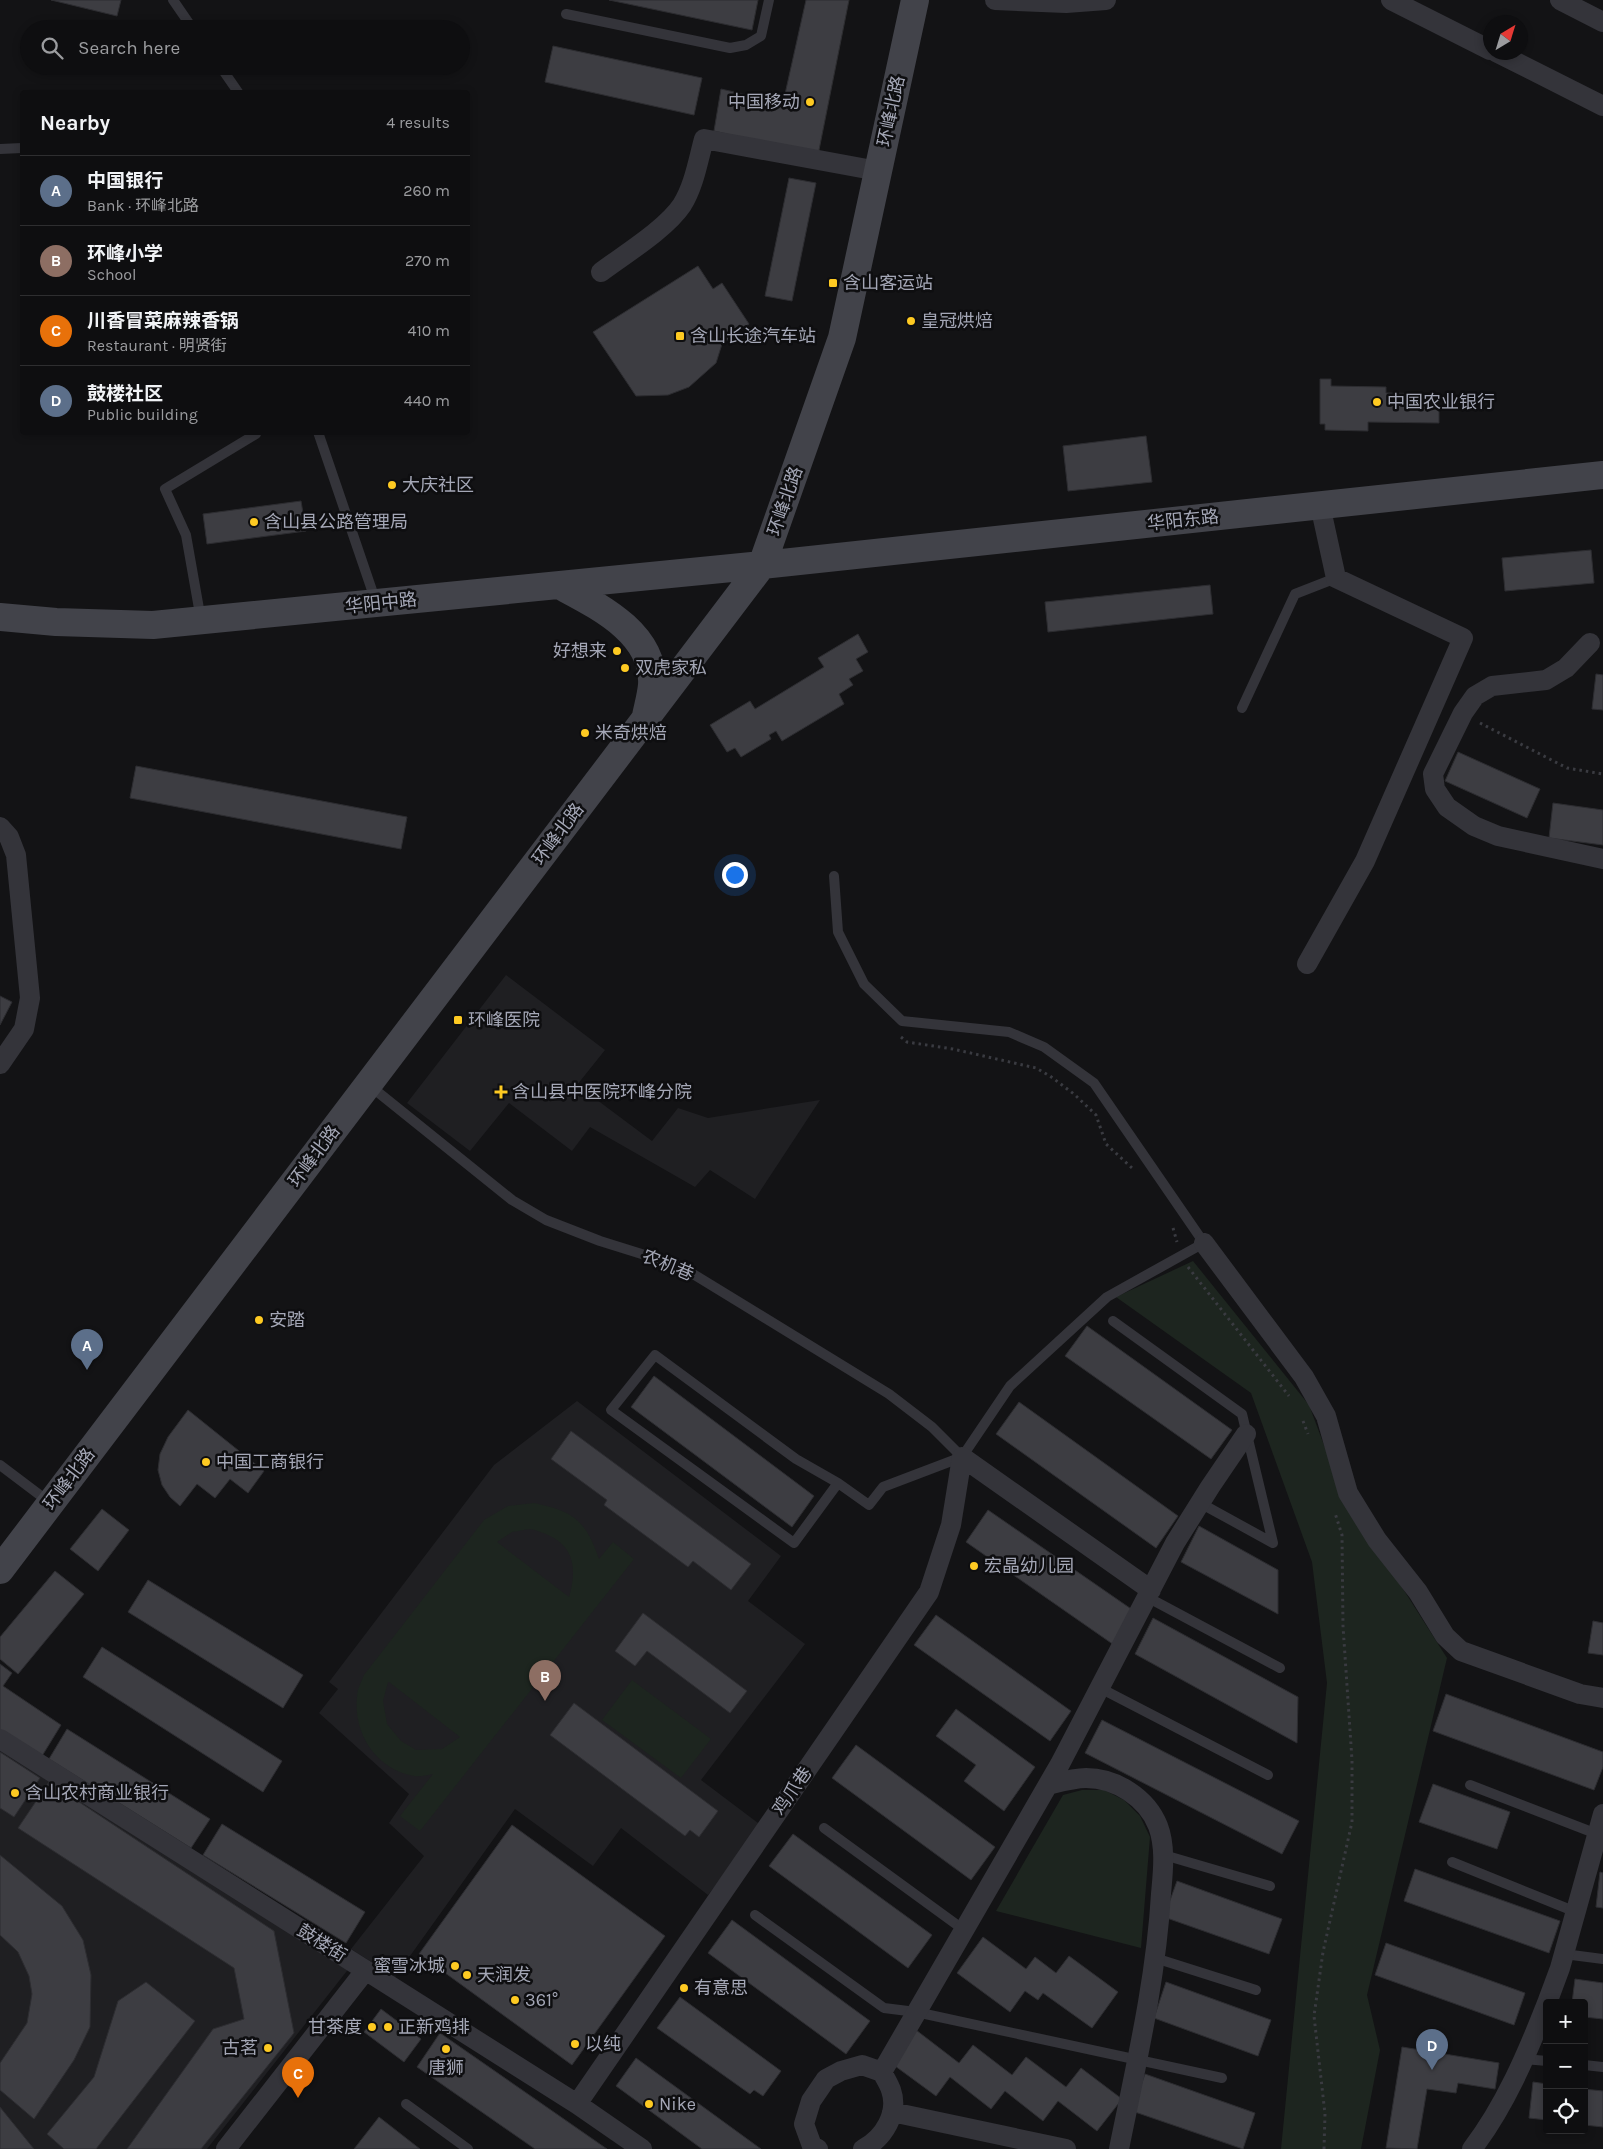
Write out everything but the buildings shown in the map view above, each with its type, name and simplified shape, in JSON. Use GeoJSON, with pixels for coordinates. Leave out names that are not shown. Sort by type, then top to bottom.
{"type":"FeatureCollection","features":[{"type":"Feature","properties":{"kind":"main road","name":"环峰北路"},"geometry":{"type":"LineString","coordinates":[[0,1570],[762,565],[842,338],[915,0]]}},
{"type":"Feature","properties":{"kind":"main road","name":"华阳东路"},"geometry":{"type":"LineString","coordinates":[[762,565],[1603,475]]}},
{"type":"Feature","properties":{"kind":"main road","name":"华阳中路"},"geometry":{"type":"LineString","coordinates":[[0,617],[56,622],[153,625],[762,565]]}},
{"type":"Feature","properties":{"kind":"main road"},"geometry":{"type":"LineString","coordinates":[[559,585],[602,608],[625,627],[641,645],[648,660],[652,685],[645,719]]}},
{"type":"Feature","properties":{"kind":"street"},"geometry":{"type":"LineString","coordinates":[[996,0],[1066,4],[1106,0]]}},
{"type":"Feature","properties":{"kind":"street"},"geometry":{"type":"LineString","coordinates":[[1391,0],[1483,46]]}},
{"type":"Feature","properties":{"kind":"street"},"geometry":{"type":"LineString","coordinates":[[1560,0],[1603,22]]}},
{"type":"Feature","properties":{"kind":"street"},"geometry":{"type":"LineString","coordinates":[[1512,60],[1603,106]]}},
{"type":"Feature","properties":{"kind":"street"},"geometry":{"type":"LineString","coordinates":[[601,272],[672,218],[683,204],[691,187],[704,139],[878,171]]}},
{"type":"Feature","properties":{"kind":"street"},"geometry":{"type":"LineString","coordinates":[[1307,964],[1365,861],[1463,638],[1336,578],[1320,505]]}},
{"type":"Feature","properties":{"kind":"street"},"geometry":{"type":"LineString","coordinates":[[1590,643],[1566,668],[1546,680],[1492,686],[1475,696],[1463,713],[1433,774],[1434,789],[1447,806],[1474,826],[1498,836],[1603,859]]}},
{"type":"Feature","properties":{"kind":"street"},"geometry":{"type":"LineString","coordinates":[[0,827],[9,837],[16,855],[30,998],[24,1029],[0,1064]]}},
{"type":"Feature","properties":{"kind":"street"},"geometry":{"type":"LineString","coordinates":[[1204,1243],[1304,1377],[1326,1416],[1348,1493],[1377,1540],[1418,1592],[1445,1636],[1462,1650],[1580,1694],[1603,1698]]}},
{"type":"Feature","properties":{"kind":"street"},"geometry":{"type":"LineString","coordinates":[[882,2072],[1048,1784],[1175,1543],[1246,1434]]}},
{"type":"Feature","properties":{"kind":"street"},"geometry":{"type":"LineString","coordinates":[[962,1457],[1149,1594]]}},
{"type":"Feature","properties":{"kind":"street","name":"鸡爪巷"},"geometry":{"type":"LineString","coordinates":[[577,2104],[929,1592],[951,1525],[962,1457]]}},
{"type":"Feature","properties":{"kind":"street","name":"鼓楼街"},"geometry":{"type":"LineString","coordinates":[[0,1739],[577,2104],[642,2149]]}},
{"type":"Feature","properties":{"kind":"street"},"geometry":{"type":"LineString","coordinates":[[1048,1784],[1086,1778],[1108,1781],[1129,1791],[1145,1806],[1158,1826],[1164,1855],[1155,1958],[1119,2149]]}},
{"type":"Feature","properties":{"kind":"street"},"geometry":{"type":"LineString","coordinates":[[1548,1999],[1598,1843],[1603,1814]]}},
{"type":"Feature","properties":{"kind":"street"},"geometry":{"type":"LineString","coordinates":[[226,2149],[365,1970]]}},
{"type":"Feature","properties":{"kind":"street"},"geometry":{"type":"LineString","coordinates":[[1472,2149],[1488,2128],[1524,2059],[1543,2013]]}},
{"type":"Feature","properties":{"kind":"street"},"geometry":{"type":"LineString","coordinates":[[813,2148],[804,2124],[811,2101],[826,2079],[841,2071],[862,2065],[882,2072],[891,2091],[892,2112],[886,2129],[872,2144],[863,2149]]}},
{"type":"Feature","properties":{"kind":"street"},"geometry":{"type":"LineString","coordinates":[[892,2112],[1066,2149]]}},
{"type":"Feature","properties":{"kind":"lane"},"geometry":{"type":"LineString","coordinates":[[173,0],[187,20]]}},
{"type":"Feature","properties":{"kind":"lane"},"geometry":{"type":"LineString","coordinates":[[566,14],[730,48],[746,45],[761,36],[769,0]]}},
{"type":"Feature","properties":{"kind":"lane"},"geometry":{"type":"LineString","coordinates":[[226,75],[237,90]]}},
{"type":"Feature","properties":{"kind":"lane"},"geometry":{"type":"LineString","coordinates":[[0,149],[20,148]]}},
{"type":"Feature","properties":{"kind":"lane"},"geometry":{"type":"LineString","coordinates":[[201,620],[186,535],[165,489],[254,435]]}},
{"type":"Feature","properties":{"kind":"lane"},"geometry":{"type":"LineString","coordinates":[[319,435],[376,603]]}},
{"type":"Feature","properties":{"kind":"lane"},"geometry":{"type":"LineString","coordinates":[[1242,708],[1295,594],[1336,578]]}},
{"type":"Feature","properties":{"kind":"lane"},"geometry":{"type":"LineString","coordinates":[[834,876],[838,932],[864,984],[902,1021],[1009,1032],[1044,1047],[1094,1083],[1204,1243],[1107,1297],[1010,1386],[962,1457],[884,1487],[869,1505],[838,1483],[796,1459],[655,1355],[610,1410],[794,1543],[838,1483]]}},
{"type":"Feature","properties":{"kind":"lane","name":"农机巷"},"geometry":{"type":"LineString","coordinates":[[368,1084],[512,1200],[555,1224],[600,1241],[680,1266],[889,1394],[932,1427],[962,1457]]}},
{"type":"Feature","properties":{"kind":"lane"},"geometry":{"type":"LineString","coordinates":[[1113,1321],[1242,1414],[1273,1543],[1200,1503]]}},
{"type":"Feature","properties":{"kind":"lane"},"geometry":{"type":"LineString","coordinates":[[0,1465],[50,1503]]}},
{"type":"Feature","properties":{"kind":"lane"},"geometry":{"type":"LineString","coordinates":[[1149,1594],[1280,1668]]}},
{"type":"Feature","properties":{"kind":"lane"},"geometry":{"type":"LineString","coordinates":[[1100,1688],[1268,1775]]}},
{"type":"Feature","properties":{"kind":"lane"},"geometry":{"type":"LineString","coordinates":[[1470,1785],[1598,1843]]}},
{"type":"Feature","properties":{"kind":"lane"},"geometry":{"type":"LineString","coordinates":[[824,1828],[964,1930]]}},
{"type":"Feature","properties":{"kind":"lane"},"geometry":{"type":"LineString","coordinates":[[1164,1855],[1270,1886]]}},
{"type":"Feature","properties":{"kind":"lane"},"geometry":{"type":"LineString","coordinates":[[1452,1862],[1576,1912]]}},
{"type":"Feature","properties":{"kind":"lane"},"geometry":{"type":"LineString","coordinates":[[755,1915],[884,2008],[916,2012],[1222,2078]]}},
{"type":"Feature","properties":{"kind":"lane"},"geometry":{"type":"LineString","coordinates":[[1564,1954],[1603,1959]]}},
{"type":"Feature","properties":{"kind":"lane"},"geometry":{"type":"LineString","coordinates":[[1155,1958],[1256,1990]]}},
{"type":"Feature","properties":{"kind":"lane"},"geometry":{"type":"LineString","coordinates":[[1524,2059],[1543,2061]]}},
{"type":"Feature","properties":{"kind":"lane"},"geometry":{"type":"LineString","coordinates":[[1588,2066],[1603,2068]]}},
{"type":"Feature","properties":{"kind":"lane"},"geometry":{"type":"LineString","coordinates":[[406,2104],[468,2149]]}},
{"type":"Feature","properties":{"kind":"path"},"geometry":{"type":"LineString","coordinates":[[1463,713],[1567,768],[1603,774]]}},
{"type":"Feature","properties":{"kind":"shaded area","name":"含山县中医院环峰分院"},"geometry":{"type":"Polygon","coordinates":[[[506,975],[605,1050],[577,1085],[652,1141],[678,1108],[708,1118],[820,1100],[755,1199],[710,1170],[695,1187],[590,1127],[572,1151],[509,1103],[470,1151],[407,1103],[506,975]]]}},
{"type":"Feature","properties":{"kind":"shaded area"},"geometry":{"type":"Polygon","coordinates":[[[1193,1261],[1309,1405],[1342,1493],[1447,1658],[1367,1995],[1380,2050],[1361,2149],[1281,2149],[1327,1683],[1312,1562],[1251,1393],[1116,1297],[1193,1261]]]}},
{"type":"Feature","properties":{"kind":"shaded area"},"geometry":{"type":"Polygon","coordinates":[[[577,1401],[781,1556],[748,1601],[805,1644],[701,1780],[762,1826],[708,1895],[621,1828],[593,1866],[515,1809],[395,1977],[351,1949],[424,1856],[389,1823],[409,1794],[319,1713],[338,1689],[329,1682],[494,1465],[577,1401]]]}},
{"type":"Feature","properties":{"kind":"shaded area"},"geometry":{"type":"Polygon","coordinates":[[[534,1503],[569,1514],[577,1520],[589,1535],[599,1559],[613,1542],[634,1559],[420,1831],[400,1816],[433,1774],[416,1776],[401,1772],[389,1766],[370,1748],[359,1724],[357,1711],[358,1689],[364,1675],[484,1520],[508,1506],[534,1503]],[[530,1529],[512,1532],[497,1542],[569,1597],[573,1572],[572,1561],[568,1552],[554,1538],[530,1529]],[[389,1682],[383,1701],[387,1724],[401,1741],[416,1750],[442,1749],[460,1737],[389,1682]]]}},
{"type":"Feature","properties":{"kind":"shaded area"},"geometry":{"type":"Polygon","coordinates":[[[632,1680],[711,1739],[681,1778],[602,1720],[632,1680]]]}},
{"type":"Feature","properties":{"kind":"shaded area"},"geometry":{"type":"Polygon","coordinates":[[[0,1747],[350,1967],[207,2149],[0,2149],[0,1747]]]}},
{"type":"Feature","properties":{"kind":"shaded area"},"geometry":{"type":"Polygon","coordinates":[[[1082,1790],[1104,1790],[1124,1800],[1140,1816],[1150,1837],[1141,1948],[996,1911],[1063,1795],[1082,1790]]]}},
{"type":"Feature","properties":{"kind":"place","name":"中国移动"},"geometry":{"type":"Point","coordinates":[810,102]}},
{"type":"Feature","properties":{"kind":"place","name":"含山客运站"},"geometry":{"type":"Point","coordinates":[833,283]}},
{"type":"Feature","properties":{"kind":"place","name":"皇冠烘焙"},"geometry":{"type":"Point","coordinates":[911,321]}},
{"type":"Feature","properties":{"kind":"place","name":"含山长途汽车站"},"geometry":{"type":"Point","coordinates":[680,336]}},
{"type":"Feature","properties":{"kind":"place","name":"中国农业银行"},"geometry":{"type":"Point","coordinates":[1377,402]}},
{"type":"Feature","properties":{"kind":"place","name":"大庆社区"},"geometry":{"type":"Point","coordinates":[392,485]}},
{"type":"Feature","properties":{"kind":"place","name":"含山县公路管理局"},"geometry":{"type":"Point","coordinates":[254,522]}},
{"type":"Feature","properties":{"kind":"place","name":"好想来"},"geometry":{"type":"Point","coordinates":[617,651]}},
{"type":"Feature","properties":{"kind":"place","name":"双虎家私"},"geometry":{"type":"Point","coordinates":[625,668]}},
{"type":"Feature","properties":{"kind":"place","name":"米奇烘焙"},"geometry":{"type":"Point","coordinates":[585,733]}},
{"type":"Feature","properties":{"kind":"place","name":"环峰医院"},"geometry":{"type":"Point","coordinates":[458,1020]}},
{"type":"Feature","properties":{"kind":"place","name":"含山县中医院环峰分院"},"geometry":{"type":"Point","coordinates":[501,1092]}},
{"type":"Feature","properties":{"kind":"place","name":"安踏"},"geometry":{"type":"Point","coordinates":[259,1320]}},
{"type":"Feature","properties":{"kind":"place","name":"中国银行"},"geometry":{"type":"Point","coordinates":[87,1370]}},
{"type":"Feature","properties":{"kind":"place","name":"中国工商银行"},"geometry":{"type":"Point","coordinates":[206,1462]}},
{"type":"Feature","properties":{"kind":"place","name":"宏晶幼儿园"},"geometry":{"type":"Point","coordinates":[974,1566]}},
{"type":"Feature","properties":{"kind":"place","name":"环峰小学"},"geometry":{"type":"Point","coordinates":[545,1701]}},
{"type":"Feature","properties":{"kind":"place","name":"含山农村商业银行"},"geometry":{"type":"Point","coordinates":[15,1793]}},
{"type":"Feature","properties":{"kind":"place","name":"蜜雪冰城"},"geometry":{"type":"Point","coordinates":[455,1966]}},
{"type":"Feature","properties":{"kind":"place","name":"天润发"},"geometry":{"type":"Point","coordinates":[467,1975]}},
{"type":"Feature","properties":{"kind":"place","name":"有意思"},"geometry":{"type":"Point","coordinates":[684,1988]}},
{"type":"Feature","properties":{"kind":"place","name":"361°"},"geometry":{"type":"Point","coordinates":[515,2000]}},
{"type":"Feature","properties":{"kind":"place","name":"甘茶度"},"geometry":{"type":"Point","coordinates":[372,2027]}},
{"type":"Feature","properties":{"kind":"place","name":"正新鸡排"},"geometry":{"type":"Point","coordinates":[388,2027]}},
{"type":"Feature","properties":{"kind":"place","name":"以纯"},"geometry":{"type":"Point","coordinates":[575,2044]}},
{"type":"Feature","properties":{"kind":"place","name":"古茗"},"geometry":{"type":"Point","coordinates":[268,2048]}},
{"type":"Feature","properties":{"kind":"place","name":"唐狮"},"geometry":{"type":"Point","coordinates":[446,2049]}},
{"type":"Feature","properties":{"kind":"place","name":"鼓楼社区"},"geometry":{"type":"Point","coordinates":[1432,2070]}},
{"type":"Feature","properties":{"kind":"place","name":"川香冒菜麻辣香锅"},"geometry":{"type":"Point","coordinates":[298,2098]}},
{"type":"Feature","properties":{"kind":"place","name":"Nike"},"geometry":{"type":"Point","coordinates":[649,2104]}}]}
